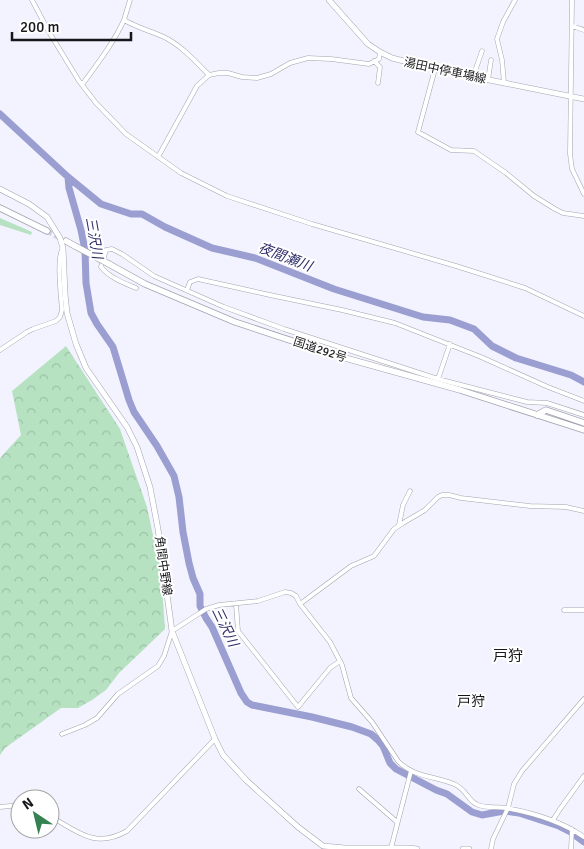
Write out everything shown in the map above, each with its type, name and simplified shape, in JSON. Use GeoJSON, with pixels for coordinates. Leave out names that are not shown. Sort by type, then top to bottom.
{"type":"FeatureCollection","features":[{"type":"Feature","properties":{"kind":"highway"},"geometry":{"type":"LineString","coordinates":[[0,208],[46,231]]}},
{"type":"Feature","properties":{"kind":"highway","name":"国道292号"},"geometry":{"type":"LineString","coordinates":[[66,241],[144,284],[235,322],[338,356],[460,390],[584,430]]}},
{"type":"Feature","properties":{"kind":"highway"},"geometry":{"type":"LineString","coordinates":[[537,415],[546,410],[584,423]]}},
{"type":"Feature","properties":{"kind":"main road","name":"湯田中停車場線"},"geometry":{"type":"LineString","coordinates":[[331,1],[368,44],[392,58],[434,69],[584,99]]}},
{"type":"Feature","properties":{"kind":"main road","name":"角間中野線"},"geometry":{"type":"LineString","coordinates":[[0,188],[29,204],[47,217],[60,238],[63,248],[67,313],[76,344],[86,368],[127,427],[137,447],[150,487],[158,529],[172,631],[214,739],[223,755],[247,781],[298,828],[327,847],[417,849]]}},
{"type":"Feature","properties":{"kind":"main road"},"geometry":{"type":"LineString","coordinates":[[463,849],[469,849]]}},
{"type":"Feature","properties":{"kind":"street"},"geometry":{"type":"LineString","coordinates":[[32,0],[49,32],[82,85],[96,103],[126,134],[181,173],[227,196],[312,224],[525,288],[584,316]]}},
{"type":"Feature","properties":{"kind":"street"},"geometry":{"type":"LineString","coordinates":[[82,85],[101,60],[118,32],[130,0]]}},
{"type":"Feature","properties":{"kind":"street"},"geometry":{"type":"LineString","coordinates":[[504,83],[502,60],[497,39],[503,22],[515,0]]}},
{"type":"Feature","properties":{"kind":"street"},"geometry":{"type":"LineString","coordinates":[[572,0],[570,154],[572,168],[584,194]]}},
{"type":"Feature","properties":{"kind":"street"},"geometry":{"type":"LineString","coordinates":[[124,20],[140,29],[164,37],[185,50],[209,76]]}},
{"type":"Feature","properties":{"kind":"street"},"geometry":{"type":"LineString","coordinates":[[572,26],[584,30]]}},
{"type":"Feature","properties":{"kind":"street"},"geometry":{"type":"LineString","coordinates":[[473,77],[482,51]]}},
{"type":"Feature","properties":{"kind":"street"},"geometry":{"type":"LineString","coordinates":[[158,157],[197,86],[209,76],[228,73],[242,77],[257,78],[271,74],[290,63],[308,58],[331,58],[369,64],[379,59],[380,52]]}},
{"type":"Feature","properties":{"kind":"street"},"geometry":{"type":"LineString","coordinates":[[488,80],[491,60]]}},
{"type":"Feature","properties":{"kind":"street"},"geometry":{"type":"LineString","coordinates":[[374,61],[380,68],[378,82]]}},
{"type":"Feature","properties":{"kind":"street"},"geometry":{"type":"LineString","coordinates":[[434,69],[418,132],[451,150],[474,151],[506,173],[534,196],[563,214],[584,216]]}},
{"type":"Feature","properties":{"kind":"street"},"geometry":{"type":"LineString","coordinates":[[0,350],[27,332],[56,321],[60,317],[62,310],[59,266],[60,252],[63,248]]}},
{"type":"Feature","properties":{"kind":"street"},"geometry":{"type":"LineString","coordinates":[[136,288],[123,283],[101,268],[106,250],[112,249],[122,254],[154,276],[224,307],[284,329],[438,379],[527,402],[547,402],[584,415]]}},
{"type":"Feature","properties":{"kind":"street"},"geometry":{"type":"LineString","coordinates":[[187,290],[190,282],[198,279],[395,323],[450,344],[584,401]]}},
{"type":"Feature","properties":{"kind":"street"},"geometry":{"type":"LineString","coordinates":[[438,379],[450,344]]}},
{"type":"Feature","properties":{"kind":"street"},"geometry":{"type":"LineString","coordinates":[[399,526],[403,505],[410,491]]}},
{"type":"Feature","properties":{"kind":"street"},"geometry":{"type":"LineString","coordinates":[[300,604],[351,566],[374,556],[390,533],[425,510],[438,497],[446,494],[461,498],[530,506],[566,507],[584,511]]}},
{"type":"Feature","properties":{"kind":"street"},"geometry":{"type":"LineString","coordinates":[[62,734],[84,726],[97,718],[118,694],[158,666],[164,656],[172,631],[208,608],[258,601],[285,592],[296,596],[300,604],[330,642],[340,661],[351,698],[372,722],[403,766],[411,772],[454,784],[462,789],[476,804],[488,807],[499,806],[553,820],[584,837]]}},
{"type":"Feature","properties":{"kind":"street"},"geometry":{"type":"LineString","coordinates":[[236,604],[238,632],[298,707],[330,668],[340,661]]}},
{"type":"Feature","properties":{"kind":"street"},"geometry":{"type":"LineString","coordinates":[[564,610],[584,610]]}},
{"type":"Feature","properties":{"kind":"street"},"geometry":{"type":"LineString","coordinates":[[491,849],[493,839],[508,808],[514,784],[522,771],[584,698]]}},
{"type":"Feature","properties":{"kind":"street"},"geometry":{"type":"LineString","coordinates":[[60,822],[90,839],[104,840],[117,837],[127,831],[214,739]]}},
{"type":"Feature","properties":{"kind":"street"},"geometry":{"type":"LineString","coordinates":[[391,848],[411,772]]}},
{"type":"Feature","properties":{"kind":"street"},"geometry":{"type":"LineString","coordinates":[[553,820],[584,776]]}},
{"type":"Feature","properties":{"kind":"street"},"geometry":{"type":"LineString","coordinates":[[359,789],[397,822]]}},
{"type":"Feature","properties":{"kind":"street"},"geometry":{"type":"LineString","coordinates":[[571,849],[572,829]]}},
{"type":"Feature","properties":{"kind":"green space"},"geometry":{"type":"Polygon","coordinates":[[[0,218],[32,232],[31,235],[0,225],[0,218]]]}},
{"type":"Feature","properties":{"kind":"green space"},"geometry":{"type":"Polygon","coordinates":[[[66,346],[120,429],[147,507],[161,573],[165,629],[119,673],[106,690],[78,708],[61,708],[5,748],[0,755],[0,458],[21,435],[12,391],[66,346]]]}},
{"type":"Feature","properties":{"kind":"waterway","name":"夜間瀬川"},"geometry":{"type":"LineString","coordinates":[[0,114],[68,177],[101,204],[131,214],[142,214],[165,227],[212,248],[255,258],[334,289],[423,317],[450,320],[474,329],[492,346],[516,358],[571,375],[584,382]]}},
{"type":"Feature","properties":{"kind":"waterway","name":"三沢川"},"geometry":{"type":"LineString","coordinates":[[68,177],[69,188],[85,250],[86,283],[91,313],[113,347],[134,412],[174,476],[189,563],[200,594],[200,606],[212,627],[241,693],[247,702],[252,705],[352,727],[371,734],[383,746],[390,763],[396,769],[447,794],[472,812],[482,815],[504,811],[519,813],[559,826],[584,842]]}},
{"type":"Feature","properties":{"kind":"tunnel"},"geometry":{"type":"LineString","coordinates":[[47,231],[62,239]]}},
{"type":"Feature","properties":{"kind":"district","name":"戸狩"},"geometry":{"type":"Point","coordinates":[508,656]}},
{"type":"Feature","properties":{"kind":"district","name":"戸狩"},"geometry":{"type":"Point","coordinates":[471,701]}}]}
